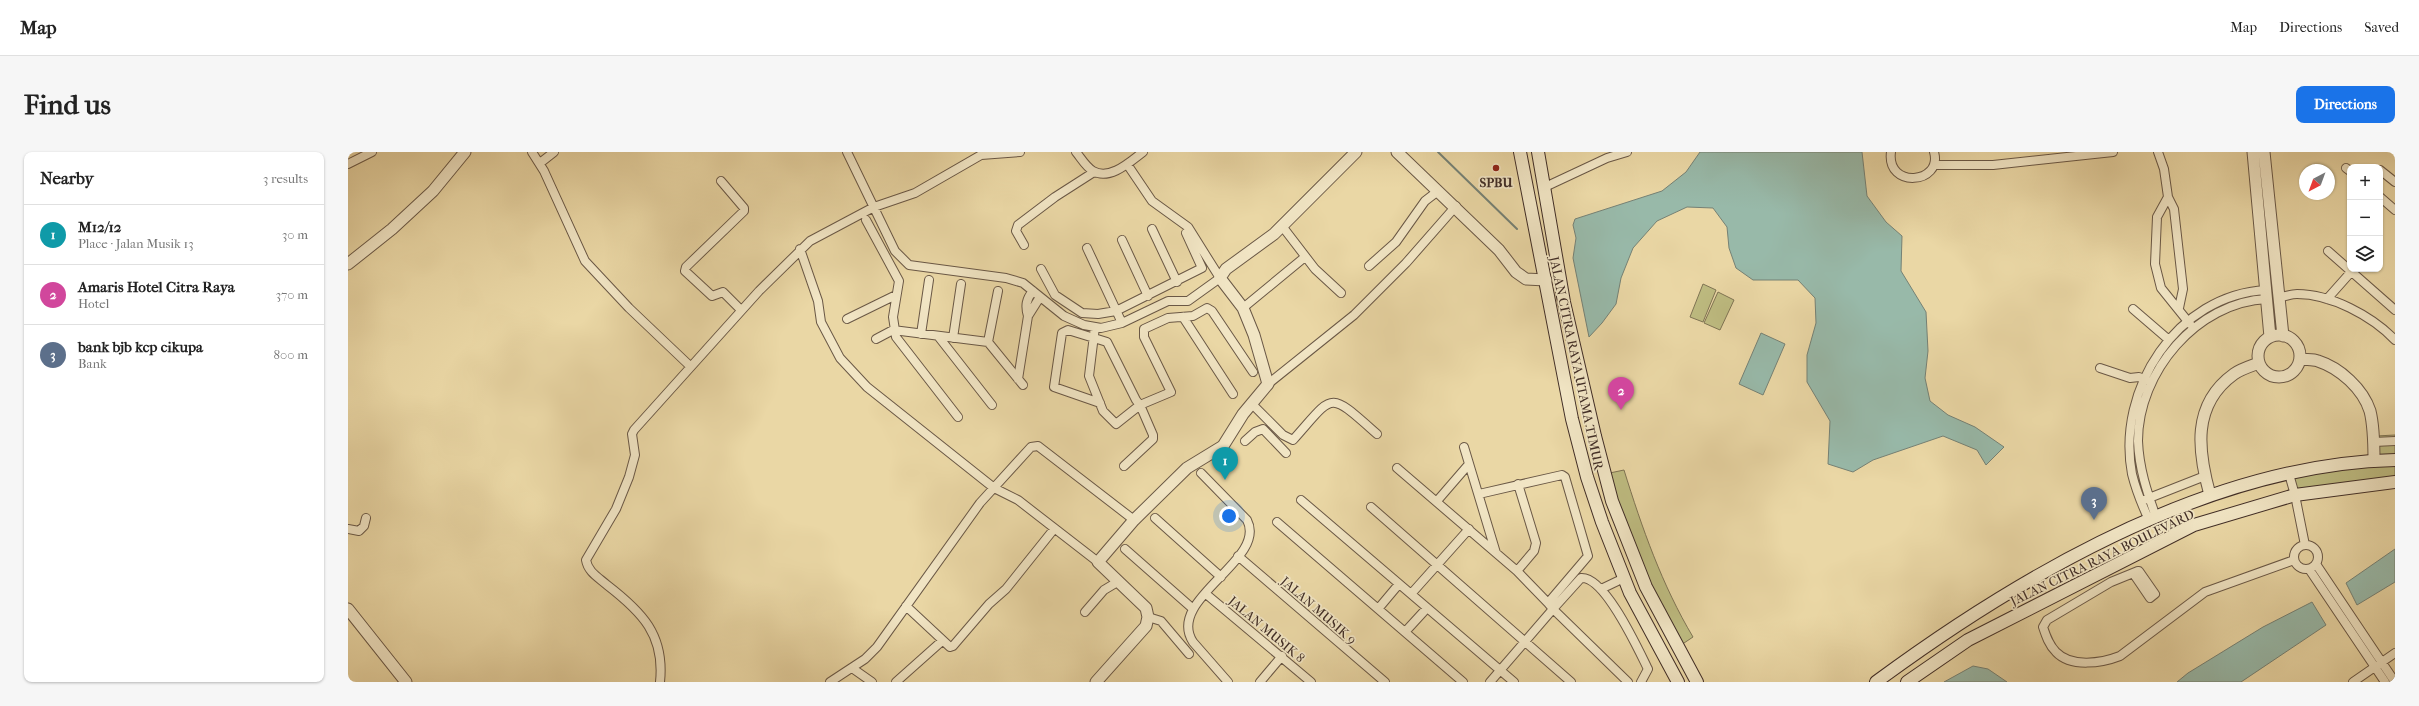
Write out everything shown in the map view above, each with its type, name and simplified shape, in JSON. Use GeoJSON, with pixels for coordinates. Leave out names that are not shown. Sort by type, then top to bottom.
{"type":"FeatureCollection","features":[{"type":"Feature","properties":{"kind":"main road","name":"JALAN CITRA RAYA UTAMA TIMUR"},"geometry":{"type":"LineString","coordinates":[[1520,152],[1530,213],[1546,280],[1568,387],[1572,419],[1587,477],[1602,522],[1624,578],[1678,682]]}},
{"type":"Feature","properties":{"kind":"main road","name":"JALAN CITRA RAYA UTAMA TIMUR"},"geometry":{"type":"LineString","coordinates":[[1538,152],[1564,302],[1584,384],[1594,436],[1612,501],[1646,587],[1697,682]]}},
{"type":"Feature","properties":{"kind":"main road"},"geometry":{"type":"LineString","coordinates":[[1568,387],[1584,384]]}},
{"type":"Feature","properties":{"kind":"main road","name":"JALAN CITRA RAYA BOULEVARD"},"geometry":{"type":"LineString","coordinates":[[1876,682],[1965,620],[2061,564],[2152,519],[2210,495],[2289,474],[2374,461],[2395,460]]}},
{"type":"Feature","properties":{"kind":"main road","name":"JALAN CITRA RAYA BOULEVARD"},"geometry":{"type":"LineString","coordinates":[[1908,682],[1968,640],[2194,525],[2295,495],[2395,482]]}},
{"type":"Feature","properties":{"kind":"street"},"geometry":{"type":"LineString","coordinates":[[348,164],[372,152]]}},
{"type":"Feature","properties":{"kind":"street"},"geometry":{"type":"LineString","coordinates":[[348,264],[392,229],[433,191],[465,152]]}},
{"type":"Feature","properties":{"kind":"street"},"geometry":{"type":"LineString","coordinates":[[532,152],[540,163],[585,261],[629,308],[690,366]]}},
{"type":"Feature","properties":{"kind":"street"},"geometry":{"type":"LineString","coordinates":[[540,163],[554,152]]}},
{"type":"Feature","properties":{"kind":"street"},"geometry":{"type":"LineString","coordinates":[[847,152],[895,251],[909,265],[1006,278],[1023,283],[1064,316],[1084,325],[1095,327],[1122,323],[1168,302],[1188,300],[1220,278],[1226,269],[1256,248],[1282,226],[1356,152]]}},
{"type":"Feature","properties":{"kind":"street"},"geometry":{"type":"LineString","coordinates":[[660,682],[662,668],[659,648],[650,629],[624,598],[589,570],[586,560],[616,509],[629,477],[635,455],[632,434],[634,430],[742,310],[800,249],[819,235],[874,207],[915,193],[981,156],[1020,152]]}},
{"type":"Feature","properties":{"kind":"street"},"geometry":{"type":"LineString","coordinates":[[1076,152],[1094,172]]}},
{"type":"Feature","properties":{"kind":"street"},"geometry":{"type":"LineString","coordinates":[[1024,245],[1016,231],[1018,225],[1055,197],[1094,172],[1116,171],[1143,152]]}},
{"type":"Feature","properties":{"kind":"street"},"geometry":{"type":"LineString","coordinates":[[1397,152],[1456,206],[1499,250],[1516,272],[1526,279],[1546,280]]}},
{"type":"Feature","properties":{"kind":"street"},"geometry":{"type":"LineString","coordinates":[[1545,187],[1611,155],[1627,152]]}},
{"type":"Feature","properties":{"kind":"street"},"geometry":{"type":"LineString","coordinates":[[1891,152],[1891,164],[1898,173],[1907,178],[1918,178],[1928,174],[1934,165],[1934,152]]}},
{"type":"Feature","properties":{"kind":"street"},"geometry":{"type":"LineString","coordinates":[[1934,165],[1993,165],[2113,152]]}},
{"type":"Feature","properties":{"kind":"street"},"geometry":{"type":"LineString","coordinates":[[2253,152],[2270,337]]}},
{"type":"Feature","properties":{"kind":"street"},"geometry":{"type":"LineString","coordinates":[[2264,152],[2283,336]]}},
{"type":"Feature","properties":{"kind":"street"},"geometry":{"type":"LineString","coordinates":[[2162,154],[2168,197],[2174,209],[2183,289],[2179,308]]}},
{"type":"Feature","properties":{"kind":"street"},"geometry":{"type":"LineString","coordinates":[[1127,164],[1152,201],[1188,226],[1220,278],[1243,308],[1254,335],[1268,384]]}},
{"type":"Feature","properties":{"kind":"street"},"geometry":{"type":"LineString","coordinates":[[2383,172],[2395,182]]}},
{"type":"Feature","properties":{"kind":"street"},"geometry":{"type":"LineString","coordinates":[[721,181],[744,208],[744,211],[686,267],[686,271],[712,296],[723,292],[742,310]]}},
{"type":"Feature","properties":{"kind":"street"},"geometry":{"type":"LineString","coordinates":[[1370,266],[1396,242],[1425,201],[1438,191]]}},
{"type":"Feature","properties":{"kind":"street"},"geometry":{"type":"LineString","coordinates":[[2168,197],[2158,216],[2155,264],[2161,288],[2179,308],[2194,329]]}},
{"type":"Feature","properties":{"kind":"street"},"geometry":{"type":"LineString","coordinates":[[2383,200],[2395,210]]}},
{"type":"Feature","properties":{"kind":"street"},"geometry":{"type":"LineString","coordinates":[[1098,562],[1134,520],[1187,468],[1223,446],[1251,403],[1268,384],[1354,315],[1406,263],[1456,206]]}},
{"type":"Feature","properties":{"kind":"street"},"geometry":{"type":"LineString","coordinates":[[866,220],[898,281],[893,318],[893,330],[896,337],[958,417]]}},
{"type":"Feature","properties":{"kind":"street"},"geometry":{"type":"LineString","coordinates":[[1282,226],[1305,257],[1341,293]]}},
{"type":"Feature","properties":{"kind":"street"},"geometry":{"type":"LineString","coordinates":[[1152,229],[1177,282]]}},
{"type":"Feature","properties":{"kind":"street"},"geometry":{"type":"LineString","coordinates":[[1040,269],[1055,295],[1082,312],[1098,314],[1116,311],[1177,282],[1202,268],[1186,232]]}},
{"type":"Feature","properties":{"kind":"street"},"geometry":{"type":"LineString","coordinates":[[1122,240],[1148,296]]}},
{"type":"Feature","properties":{"kind":"street"},"geometry":{"type":"LineString","coordinates":[[1087,248],[1122,323]]}},
{"type":"Feature","properties":{"kind":"street"},"geometry":{"type":"LineString","coordinates":[[800,249],[818,301],[821,322],[840,358],[872,391],[994,488],[1018,500],[1098,562],[1146,608],[1148,617],[1146,626],[1096,682]]}},
{"type":"Feature","properties":{"kind":"street"},"geometry":{"type":"LineString","coordinates":[[2328,251],[2347,268]]}},
{"type":"Feature","properties":{"kind":"street"},"geometry":{"type":"LineString","coordinates":[[1243,308],[1305,257]]}},
{"type":"Feature","properties":{"kind":"street"},"geometry":{"type":"LineString","coordinates":[[2327,300],[2351,272],[2395,310]]}},
{"type":"Feature","properties":{"kind":"street"},"geometry":{"type":"LineString","coordinates":[[921,334],[929,280]]}},
{"type":"Feature","properties":{"kind":"street"},"geometry":{"type":"LineString","coordinates":[[953,338],[961,284]]}},
{"type":"Feature","properties":{"kind":"street"},"geometry":{"type":"LineString","coordinates":[[988,342],[998,290]]}},
{"type":"Feature","properties":{"kind":"street"},"geometry":{"type":"LineString","coordinates":[[2152,519],[2138,502],[2132,474],[2130,440],[2134,411],[2143,378],[2154,358],[2169,340],[2198,311],[2227,296],[2251,291],[2266,295]]}},
{"type":"Feature","properties":{"kind":"street"},"geometry":{"type":"LineString","coordinates":[[2278,293],[2296,294],[2327,300],[2354,310],[2394,337]]}},
{"type":"Feature","properties":{"kind":"street"},"geometry":{"type":"LineString","coordinates":[[876,339],[893,330],[988,342],[1021,382],[1028,316],[1026,308],[1028,297],[1036,294]]}},
{"type":"Feature","properties":{"kind":"street"},"geometry":{"type":"LineString","coordinates":[[847,319],[896,295]]}},
{"type":"Feature","properties":{"kind":"street"},"geometry":{"type":"LineString","coordinates":[[2152,519],[2149,498],[2141,470],[2138,440],[2142,412],[2152,382],[2164,361],[2204,320],[2232,306],[2266,295]]}},
{"type":"Feature","properties":{"kind":"street"},"geometry":{"type":"LineString","coordinates":[[1095,327],[1089,376],[1103,411],[1116,424],[1140,405],[1171,392],[1144,337],[1144,330],[1168,318],[1193,316],[1207,308],[1212,311],[1252,372]]}},
{"type":"Feature","properties":{"kind":"street"},"geometry":{"type":"LineString","coordinates":[[2132,308],[2169,340]]}},
{"type":"Feature","properties":{"kind":"street"},"geometry":{"type":"LineString","coordinates":[[1183,317],[1233,394]]}},
{"type":"Feature","properties":{"kind":"street"},"geometry":{"type":"LineString","coordinates":[[1100,403],[1054,387],[1062,333],[1068,330],[1107,342],[1136,400],[1140,405],[1153,435],[1152,439],[1124,466]]}},
{"type":"Feature","properties":{"kind":"street"},"geometry":{"type":"LineString","coordinates":[[938,336],[992,405]]}},
{"type":"Feature","properties":{"kind":"street"},"geometry":{"type":"LineString","coordinates":[[2283,336],[2293,340],[2297,346],[2300,359],[2294,371],[2281,377],[2268,374],[2259,363],[2259,349],[2262,343],[2270,337],[2283,336]]}},
{"type":"Feature","properties":{"kind":"street"},"geometry":{"type":"LineString","coordinates":[[2300,359],[2317,360],[2334,367],[2349,380],[2362,396],[2370,411],[2374,442],[2374,461]]}},
{"type":"Feature","properties":{"kind":"street"},"geometry":{"type":"LineString","coordinates":[[2210,495],[2201,462],[2200,435],[2205,412],[2218,389],[2234,373],[2259,363]]}},
{"type":"Feature","properties":{"kind":"street"},"geometry":{"type":"LineString","coordinates":[[2100,368],[2130,378],[2143,378],[2152,382]]}},
{"type":"Feature","properties":{"kind":"street"},"geometry":{"type":"LineString","coordinates":[[1251,403],[1283,435],[1293,440],[1323,406],[1329,402],[1336,402],[1344,406],[1377,434]]}},
{"type":"Feature","properties":{"kind":"street"},"geometry":{"type":"LineString","coordinates":[[1233,429],[1246,442],[1255,432],[1263,429],[1286,453]]}},
{"type":"Feature","properties":{"kind":"street"},"geometry":{"type":"LineString","coordinates":[[2374,442],[2395,441]]}},
{"type":"Feature","properties":{"kind":"street"},"geometry":{"type":"LineString","coordinates":[[830,682],[852,668],[876,648],[980,503],[1025,451],[1034,446],[1134,520]]}},
{"type":"Feature","properties":{"kind":"street"},"geometry":{"type":"LineString","coordinates":[[1464,447],[1496,554]]}},
{"type":"Feature","properties":{"kind":"street"},"geometry":{"type":"LineString","coordinates":[[1437,501],[1469,464]]}},
{"type":"Feature","properties":{"kind":"street"},"geometry":{"type":"LineString","coordinates":[[1397,468],[1517,571],[1628,682]]}},
{"type":"Feature","properties":{"kind":"street"},"geometry":{"type":"LineString","coordinates":[[1201,473],[1247,520],[1250,534],[1238,556],[1206,594],[1192,608],[1187,626],[1188,635],[1228,682]]}},
{"type":"Feature","properties":{"kind":"street"},"geometry":{"type":"LineString","coordinates":[[1479,494],[1559,474],[1565,477],[1587,552],[1586,559],[1525,642],[1490,682]]}},
{"type":"Feature","properties":{"kind":"street"},"geometry":{"type":"LineString","coordinates":[[2289,474],[2295,495],[2305,545]]}},
{"type":"Feature","properties":{"kind":"street"},"geometry":{"type":"LineString","coordinates":[[2138,502],[2205,476]]}},
{"type":"Feature","properties":{"kind":"street"},"geometry":{"type":"LineString","coordinates":[[1517,571],[1534,551],[1536,543],[1518,484]]}},
{"type":"Feature","properties":{"kind":"street"},"geometry":{"type":"LineString","coordinates":[[1301,500],[1514,682]]}},
{"type":"Feature","properties":{"kind":"street"},"geometry":{"type":"LineString","coordinates":[[1371,507],[1571,682]]}},
{"type":"Feature","properties":{"kind":"street"},"geometry":{"type":"LineString","coordinates":[[348,529],[359,531],[364,526],[366,518]]}},
{"type":"Feature","properties":{"kind":"street"},"geometry":{"type":"LineString","coordinates":[[1155,518],[1221,577]]}},
{"type":"Feature","properties":{"kind":"street"},"geometry":{"type":"LineString","coordinates":[[1277,522],[1463,682]]}},
{"type":"Feature","properties":{"kind":"street"},"geometry":{"type":"LineString","coordinates":[[906,606],[942,641],[950,647],[953,646],[989,604],[1006,589],[1054,528]]}},
{"type":"Feature","properties":{"kind":"street"},"geometry":{"type":"LineString","coordinates":[[1411,594],[1469,529]]}},
{"type":"Feature","properties":{"kind":"street"},"geometry":{"type":"LineString","coordinates":[[2305,545],[2315,550],[2318,557],[2312,567],[2301,569],[2294,560],[2297,548],[2305,545]]}},
{"type":"Feature","properties":{"kind":"street"},"geometry":{"type":"LineString","coordinates":[[1125,549],[1192,608]]}},
{"type":"Feature","properties":{"kind":"street","name":"JALAN MUSIK 9"},"geometry":{"type":"LineString","coordinates":[[1238,556],[1385,682]]}},
{"type":"Feature","properties":{"kind":"street"},"geometry":{"type":"LineString","coordinates":[[2133,574],[2111,582],[2044,623],[2043,627],[2050,646],[2057,653],[2069,659],[2086,663],[2107,661],[2120,656],[2205,592],[2294,560]]}},
{"type":"Feature","properties":{"kind":"street"},"geometry":{"type":"LineString","coordinates":[[2312,567],[2378,664],[2395,682]]}},
{"type":"Feature","properties":{"kind":"street"},"geometry":{"type":"LineString","coordinates":[[1551,606],[1581,578],[1593,581],[1601,589],[1616,610],[1648,669],[1641,682]]}},
{"type":"Feature","properties":{"kind":"street"},"geometry":{"type":"LineString","coordinates":[[1601,589],[1624,578]]}},
{"type":"Feature","properties":{"kind":"street"},"geometry":{"type":"LineString","coordinates":[[1085,612],[1104,590],[1119,581]]}},
{"type":"Feature","properties":{"kind":"street"},"geometry":{"type":"LineString","coordinates":[[1378,609],[1399,584]]}},
{"type":"Feature","properties":{"kind":"street","name":"JALAN MUSIK 8"},"geometry":{"type":"LineString","coordinates":[[1206,594],[1282,656],[1311,682]]}},
{"type":"Feature","properties":{"kind":"street"},"geometry":{"type":"LineString","coordinates":[[1405,632],[1427,608]]}},
{"type":"Feature","properties":{"kind":"street"},"geometry":{"type":"LineString","coordinates":[[348,609],[406,682]]}},
{"type":"Feature","properties":{"kind":"street"},"geometry":{"type":"LineString","coordinates":[[1148,617],[1156,618],[1164,624],[1189,654]]}},
{"type":"Feature","properties":{"kind":"street"},"geometry":{"type":"LineString","coordinates":[[896,682],[942,641]]}},
{"type":"Feature","properties":{"kind":"street"},"geometry":{"type":"LineString","coordinates":[[2353,682],[2395,653]]}},
{"type":"Feature","properties":{"kind":"street"},"geometry":{"type":"LineString","coordinates":[[1260,682],[1282,656]]}},
{"type":"Feature","properties":{"kind":"street"},"geometry":{"type":"LineString","coordinates":[[2378,664],[2385,682]]}},
{"type":"Feature","properties":{"kind":"street"},"geometry":{"type":"LineString","coordinates":[[852,668],[872,682]]}},
{"type":"Feature","properties":{"kind":"shaded area"},"geometry":{"type":"Polygon","coordinates":[[[1700,152],[1862,152],[1867,196],[1886,222],[1902,236],[1901,271],[1926,312],[1928,351],[1925,378],[1930,401],[1948,415],[1975,427],[2004,447],[1986,465],[1977,450],[1943,436],[1873,460],[1853,472],[1828,464],[1830,421],[1807,382],[1807,355],[1816,323],[1815,298],[1798,280],[1753,280],[1736,268],[1729,248],[1727,227],[1713,208],[1687,207],[1657,221],[1633,248],[1621,278],[1616,304],[1589,337],[1573,258],[1576,238],[1573,225],[1575,219],[1662,191],[1686,172],[1700,152]]]}},
{"type":"Feature","properties":{"kind":"shaded area"},"geometry":{"type":"Polygon","coordinates":[[[1703,284],[1716,290],[1703,322],[1690,317],[1703,284]]]}},
{"type":"Feature","properties":{"kind":"shaded area"},"geometry":{"type":"Polygon","coordinates":[[[1718,292],[1734,300],[1720,330],[1704,323],[1718,292]]]}},
{"type":"Feature","properties":{"kind":"shaded area"},"geometry":{"type":"Polygon","coordinates":[[[1761,333],[1785,344],[1763,395],[1739,384],[1761,333]]]}},
{"type":"Feature","properties":{"kind":"shaded area"},"geometry":{"type":"Polygon","coordinates":[[[2395,435],[2395,459],[2375,460],[2376,436],[2395,435]]]}},
{"type":"Feature","properties":{"kind":"shaded area"},"geometry":{"type":"Polygon","coordinates":[[[2395,461],[2395,482],[2296,495],[2288,473],[2395,461]]]}},
{"type":"Feature","properties":{"kind":"shaded area"},"geometry":{"type":"Polygon","coordinates":[[[1624,470],[1662,577],[1693,637],[1678,647],[1646,587],[1605,474],[1624,470]]]}},
{"type":"Feature","properties":{"kind":"shaded area"},"geometry":{"type":"Polygon","coordinates":[[[2395,549],[2395,582],[2357,605],[2346,583],[2395,549]]]}},
{"type":"Feature","properties":{"kind":"shaded area"},"geometry":{"type":"Polygon","coordinates":[[[2312,602],[2326,625],[2241,682],[2177,682],[2188,673],[2263,627],[2312,602]]]}},
{"type":"Feature","properties":{"kind":"shaded area"},"geometry":{"type":"Polygon","coordinates":[[[1973,666],[1988,669],[2007,682],[1944,682],[1973,666]]]}},
{"type":"Feature","properties":{"kind":"waterway"},"geometry":{"type":"LineString","coordinates":[[1438,152],[1517,229]]}},
{"type":"Feature","properties":{"kind":"place","name":"SPBU"},"geometry":{"type":"Point","coordinates":[1496,168]}},
{"type":"Feature","properties":{"kind":"place","name":"Amaris Hotel Citra Raya"},"geometry":{"type":"Point","coordinates":[1621,410]}},
{"type":"Feature","properties":{"kind":"place","name":"M12/12"},"geometry":{"type":"Point","coordinates":[1225,480]}},
{"type":"Feature","properties":{"kind":"place","name":"bank bjb kcp cikupa"},"geometry":{"type":"Point","coordinates":[2094,520]}}]}
